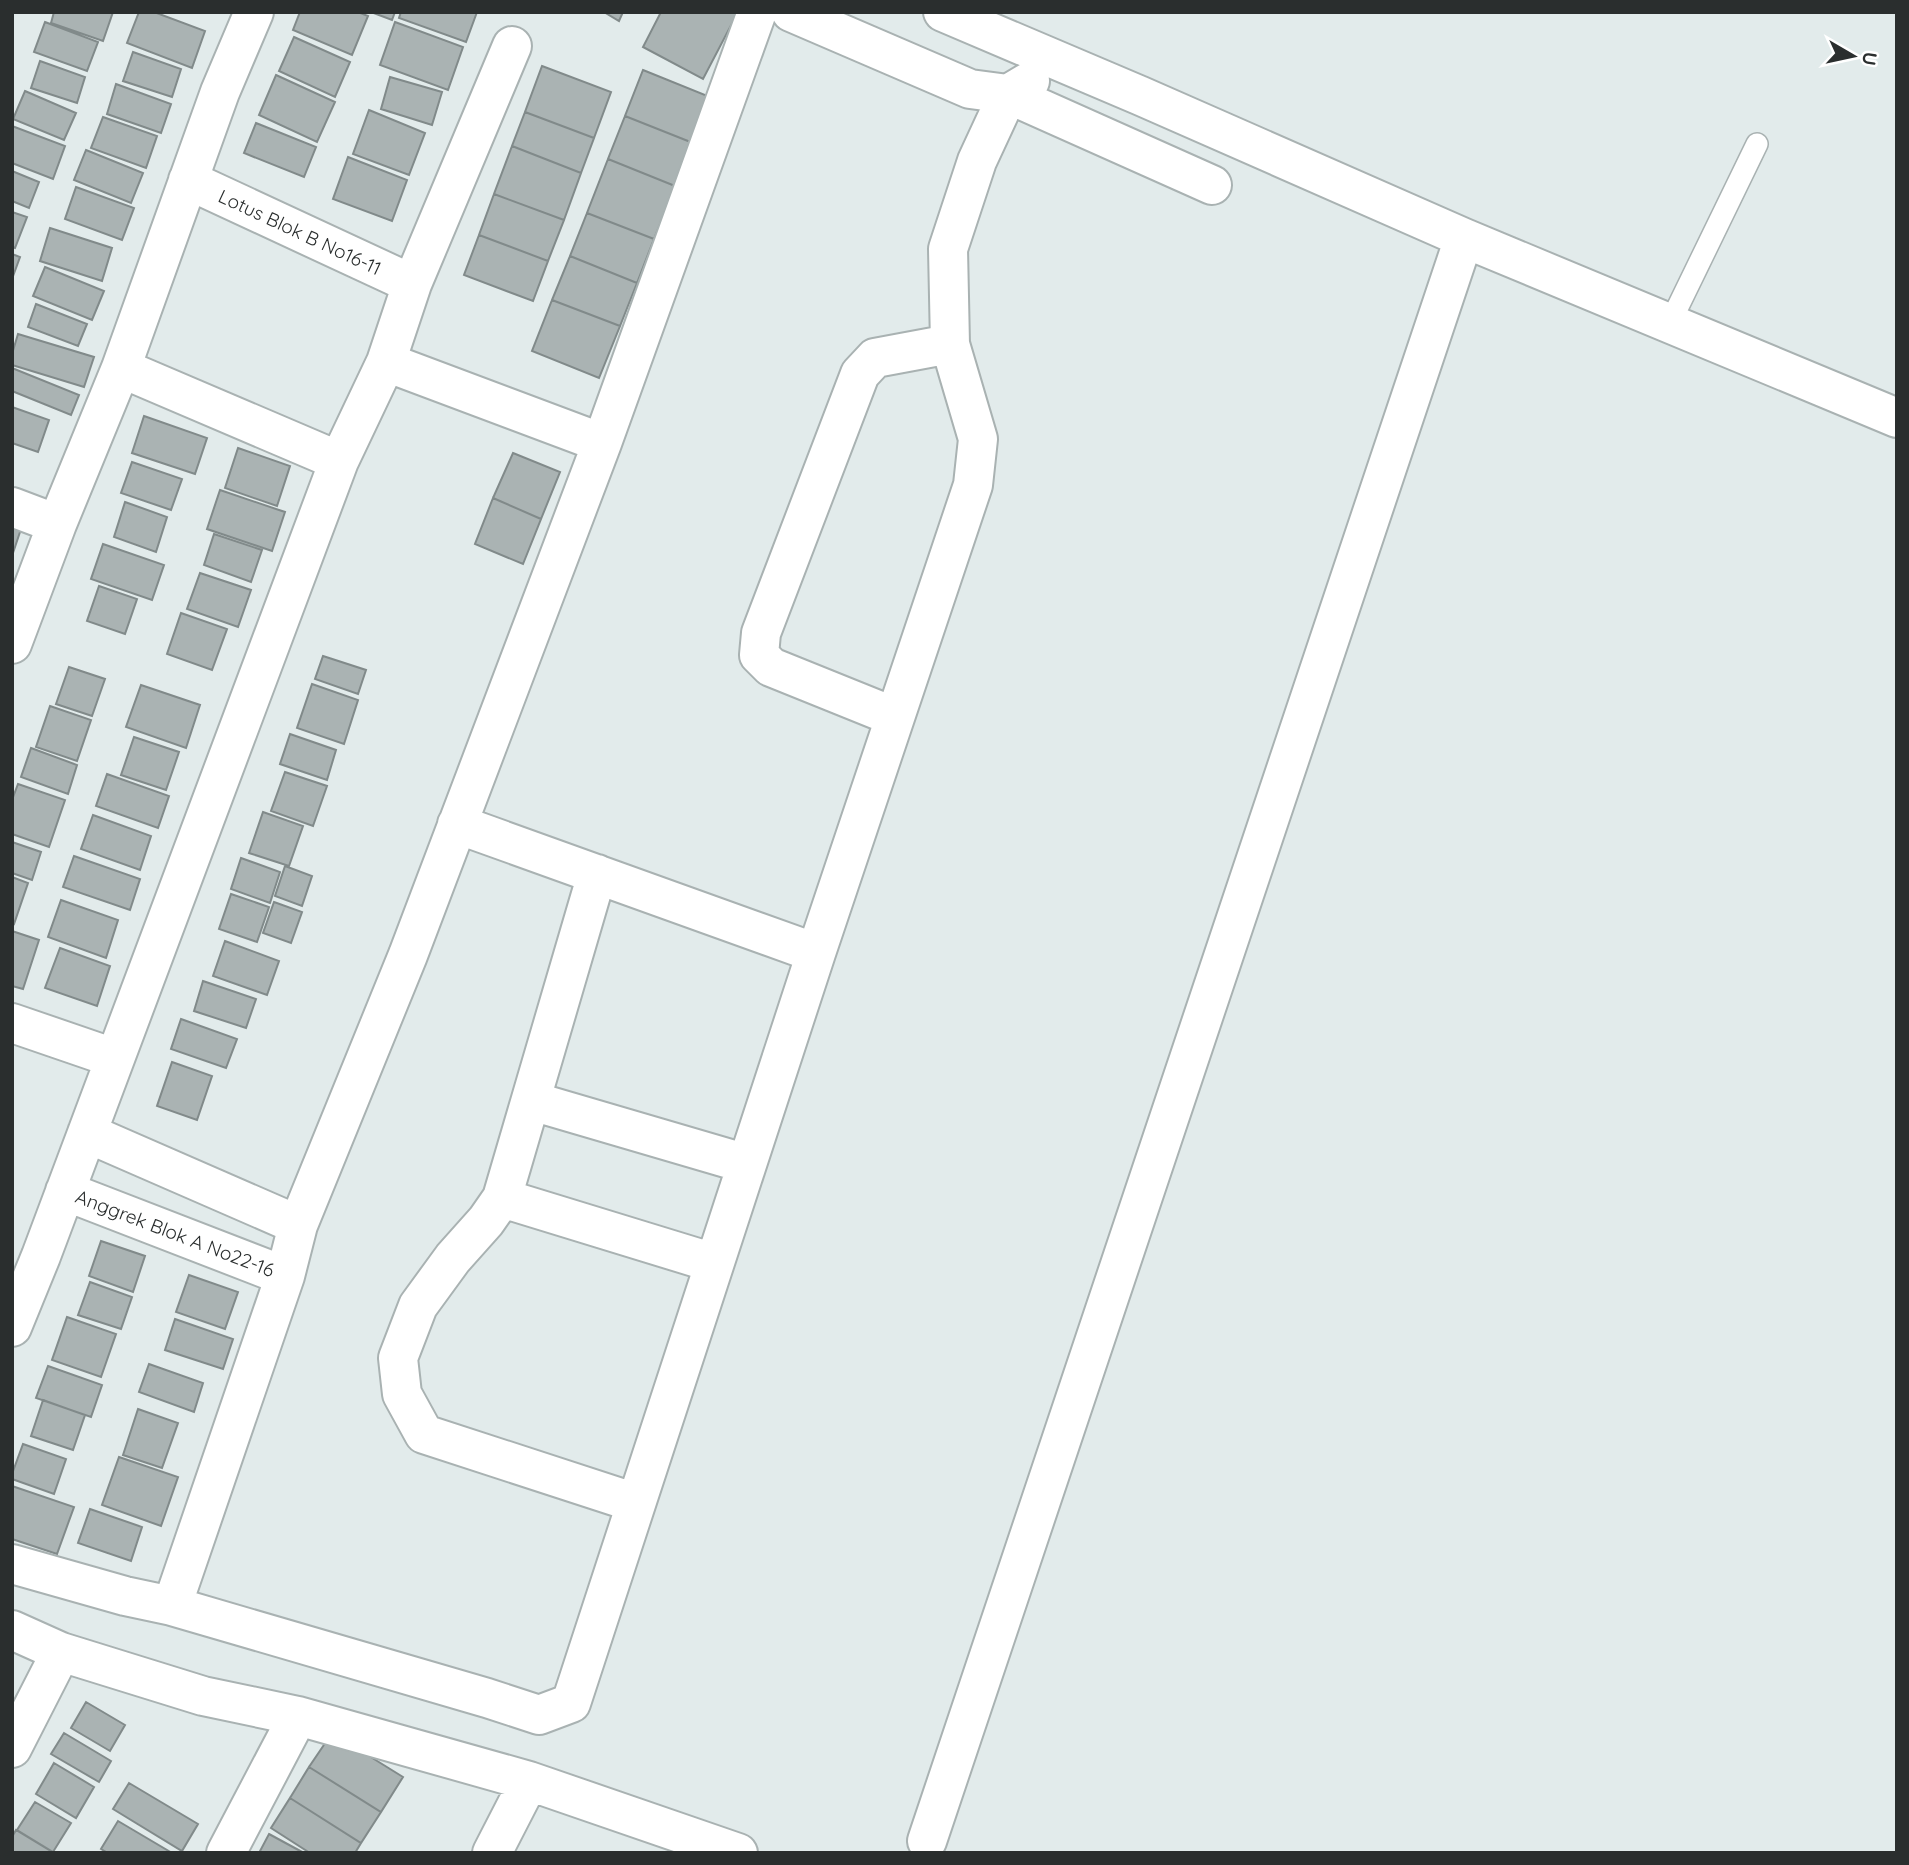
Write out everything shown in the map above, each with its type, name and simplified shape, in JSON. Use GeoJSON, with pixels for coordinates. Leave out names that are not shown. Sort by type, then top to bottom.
{"type":"FeatureCollection","features":[{"type":"Feature","properties":{"kind":"street"},"geometry":{"type":"LineString","coordinates":[[12,644],[57,524],[121,368],[220,92],[254,12]]}},
{"type":"Feature","properties":{"kind":"street"},"geometry":{"type":"LineString","coordinates":[[172,1606],[285,1276],[298,1225],[408,955],[602,443],[757,12]]}},
{"type":"Feature","properties":{"kind":"street"},"geometry":{"type":"LineString","coordinates":[[791,12],[970,89],[1008,94],[1212,185]]}},
{"type":"Feature","properties":{"kind":"street"},"geometry":{"type":"LineString","coordinates":[[943,12],[1464,238],[1897,418]]}},
{"type":"Feature","properties":{"kind":"street"},"geometry":{"type":"LineString","coordinates":[[12,1327],[27,1252],[65,1191],[339,461],[386,362],[412,284],[512,46]]}},
{"type":"Feature","properties":{"kind":"street"},"geometry":{"type":"LineString","coordinates":[[12,1564],[125,1596],[172,1606],[539,1715],[570,1703],[973,485],[978,439],[950,344],[948,249],[977,161],[1008,94],[1062,62]]}},
{"type":"Feature","properties":{"kind":"street","name":"Lotus Blok B No16-11"},"geometry":{"type":"LineString","coordinates":[[188,180],[412,284]]}},
{"type":"Feature","properties":{"kind":"street"},"geometry":{"type":"LineString","coordinates":[[927,1841],[1464,238]]}},
{"type":"Feature","properties":{"kind":"street"},"geometry":{"type":"LineString","coordinates":[[895,717],[771,667],[758,655],[761,633],[860,374],[875,358],[950,344]]}},
{"type":"Feature","properties":{"kind":"street"},"geometry":{"type":"LineString","coordinates":[[386,362],[602,443]]}},
{"type":"Feature","properties":{"kind":"street"},"geometry":{"type":"LineString","coordinates":[[121,368],[339,461]]}},
{"type":"Feature","properties":{"kind":"street"},"geometry":{"type":"LineString","coordinates":[[12,507],[57,524]]}},
{"type":"Feature","properties":{"kind":"street"},"geometry":{"type":"LineString","coordinates":[[457,824],[816,953]]}},
{"type":"Feature","properties":{"kind":"street"},"geometry":{"type":"LineString","coordinates":[[597,874],[502,1199],[453,1258],[418,1306],[398,1358],[402,1394],[424,1434],[636,1503]]}},
{"type":"Feature","properties":{"kind":"street"},"geometry":{"type":"LineString","coordinates":[[12,1023],[114,1058]]}},
{"type":"Feature","properties":{"kind":"street"},"geometry":{"type":"LineString","coordinates":[[532,1101],[747,1164]]}},
{"type":"Feature","properties":{"kind":"street"},"geometry":{"type":"LineString","coordinates":[[87,1133],[298,1225]]}},
{"type":"Feature","properties":{"kind":"street","name":"Anggrek Blok A No22-16"},"geometry":{"type":"LineString","coordinates":[[65,1191],[285,1276]]}},
{"type":"Feature","properties":{"kind":"street"},"geometry":{"type":"LineString","coordinates":[[502,1199],[715,1263]]}},
{"type":"Feature","properties":{"kind":"street"},"geometry":{"type":"LineString","coordinates":[[12,1630],[61,1652],[203,1696],[298,1716],[529,1781],[738,1853]]}},
{"type":"Feature","properties":{"kind":"street"},"geometry":{"type":"LineString","coordinates":[[12,1748],[61,1652]]}},
{"type":"Feature","properties":{"kind":"street"},"geometry":{"type":"LineString","coordinates":[[226,1853],[298,1716]]}},
{"type":"Feature","properties":{"kind":"street"},"geometry":{"type":"LineString","coordinates":[[492,1853],[529,1781]]}},
{"type":"Feature","properties":{"kind":"lane"},"geometry":{"type":"LineString","coordinates":[[1670,323],[1757,144]]}},
{"type":"Feature","properties":{"kind":"building"},"geometry":{"type":"Polygon","coordinates":[[[54,12],[113,12],[103,41],[51,23],[54,12]]]}},
{"type":"Feature","properties":{"kind":"building"},"geometry":{"type":"Polygon","coordinates":[[[139,12],[154,12],[205,31],[192,68],[127,43],[139,12]]]}},
{"type":"Feature","properties":{"kind":"building"},"geometry":{"type":"Polygon","coordinates":[[[300,12],[358,12],[368,16],[352,55],[293,30],[300,12]]]}},
{"type":"Feature","properties":{"kind":"building"},"geometry":{"type":"Polygon","coordinates":[[[371,12],[395,12],[392,20],[371,12]]]}},
{"type":"Feature","properties":{"kind":"building"},"geometry":{"type":"Polygon","coordinates":[[[401,12],[477,12],[466,42],[399,18],[401,12]]]}},
{"type":"Feature","properties":{"kind":"building"},"geometry":{"type":"Polygon","coordinates":[[[604,12],[623,12],[619,21],[604,12]]]}},
{"type":"Feature","properties":{"kind":"building"},"geometry":{"type":"Polygon","coordinates":[[[661,12],[738,12],[703,79],[643,47],[661,12]]]}},
{"type":"Feature","properties":{"kind":"building"},"geometry":{"type":"Polygon","coordinates":[[[45,22],[98,42],[87,71],[34,52],[45,22]]]}},
{"type":"Feature","properties":{"kind":"building"},"geometry":{"type":"Polygon","coordinates":[[[395,22],[463,47],[448,90],[380,65],[395,22]]]}},
{"type":"Feature","properties":{"kind":"building"},"geometry":{"type":"Polygon","coordinates":[[[294,37],[350,62],[335,97],[279,71],[294,37]]]}},
{"type":"Feature","properties":{"kind":"building"},"geometry":{"type":"Polygon","coordinates":[[[133,52],[181,69],[172,97],[123,81],[133,52]]]}},
{"type":"Feature","properties":{"kind":"building"},"geometry":{"type":"Polygon","coordinates":[[[40,61],[85,77],[77,103],[31,88],[40,61]]]}},
{"type":"Feature","properties":{"kind":"building"},"geometry":{"type":"Polygon","coordinates":[[[542,66],[611,92],[594,138],[525,112],[542,66]]]}},
{"type":"Feature","properties":{"kind":"building"},"geometry":{"type":"Polygon","coordinates":[[[643,70],[710,97],[693,143],[625,116],[643,70]]]}},
{"type":"Feature","properties":{"kind":"building"},"geometry":{"type":"Polygon","coordinates":[[[276,75],[335,102],[317,142],[259,115],[276,75]]]}},
{"type":"Feature","properties":{"kind":"building"},"geometry":{"type":"Polygon","coordinates":[[[390,77],[442,92],[432,125],[381,109],[390,77]]]}},
{"type":"Feature","properties":{"kind":"building"},"geometry":{"type":"Polygon","coordinates":[[[116,84],[171,104],[161,133],[107,114],[116,84]]]}},
{"type":"Feature","properties":{"kind":"building"},"geometry":{"type":"Polygon","coordinates":[[[25,91],[76,113],[64,140],[13,119],[25,91]]]}},
{"type":"Feature","properties":{"kind":"building"},"geometry":{"type":"Polygon","coordinates":[[[369,110],[425,133],[409,175],[353,154],[369,110]]]}},
{"type":"Feature","properties":{"kind":"building"},"geometry":{"type":"Polygon","coordinates":[[[525,112],[594,138],[581,173],[512,146],[525,112]]]}},
{"type":"Feature","properties":{"kind":"building"},"geometry":{"type":"Polygon","coordinates":[[[625,116],[693,143],[675,186],[608,159],[625,116]]]}},
{"type":"Feature","properties":{"kind":"building"},"geometry":{"type":"Polygon","coordinates":[[[103,117],[157,136],[146,168],[91,148],[103,117]]]}},
{"type":"Feature","properties":{"kind":"building"},"geometry":{"type":"Polygon","coordinates":[[[256,123],[316,147],[304,177],[244,153],[256,123]]]}},
{"type":"Feature","properties":{"kind":"building"},"geometry":{"type":"Polygon","coordinates":[[[12,126],[65,146],[53,179],[12,163],[12,126]]]}},
{"type":"Feature","properties":{"kind":"building"},"geometry":{"type":"Polygon","coordinates":[[[512,146],[581,173],[564,220],[494,194],[512,146]]]}},
{"type":"Feature","properties":{"kind":"building"},"geometry":{"type":"Polygon","coordinates":[[[86,150],[143,173],[131,203],[74,180],[86,150]]]}},
{"type":"Feature","properties":{"kind":"building"},"geometry":{"type":"Polygon","coordinates":[[[348,157],[407,180],[392,221],[333,199],[348,157]]]}},
{"type":"Feature","properties":{"kind":"building"},"geometry":{"type":"Polygon","coordinates":[[[608,159],[675,186],[654,239],[587,213],[608,159]]]}},
{"type":"Feature","properties":{"kind":"building"},"geometry":{"type":"Polygon","coordinates":[[[12,171],[39,182],[29,208],[12,201],[12,171]]]}},
{"type":"Feature","properties":{"kind":"building"},"geometry":{"type":"Polygon","coordinates":[[[76,187],[134,208],[122,240],[65,219],[76,187]]]}},
{"type":"Feature","properties":{"kind":"building"},"geometry":{"type":"Polygon","coordinates":[[[494,194],[564,220],[548,261],[479,235],[494,194]]]}},
{"type":"Feature","properties":{"kind":"building"},"geometry":{"type":"Polygon","coordinates":[[[12,212],[27,217],[15,248],[12,247],[12,212]]]}},
{"type":"Feature","properties":{"kind":"building"},"geometry":{"type":"Polygon","coordinates":[[[587,213],[654,239],[637,283],[570,256],[587,213]]]}},
{"type":"Feature","properties":{"kind":"building"},"geometry":{"type":"Polygon","coordinates":[[[50,228],[112,248],[102,281],[40,261],[50,228]]]}},
{"type":"Feature","properties":{"kind":"building"},"geometry":{"type":"Polygon","coordinates":[[[479,235],[548,261],[533,301],[464,275],[479,235]]]}},
{"type":"Feature","properties":{"kind":"building"},"geometry":{"type":"Polygon","coordinates":[[[12,254],[20,257],[12,279],[12,254]]]}},
{"type":"Feature","properties":{"kind":"building"},"geometry":{"type":"Polygon","coordinates":[[[570,256],[637,283],[620,326],[552,300],[570,256]]]}},
{"type":"Feature","properties":{"kind":"building"},"geometry":{"type":"Polygon","coordinates":[[[45,267],[104,291],[92,320],[33,296],[45,267]]]}},
{"type":"Feature","properties":{"kind":"building"},"geometry":{"type":"Polygon","coordinates":[[[552,300],[620,326],[599,378],[532,351],[552,300]]]}},
{"type":"Feature","properties":{"kind":"building"},"geometry":{"type":"Polygon","coordinates":[[[36,304],[87,324],[78,346],[28,327],[36,304]]]}},
{"type":"Feature","properties":{"kind":"building"},"geometry":{"type":"Polygon","coordinates":[[[18,334],[94,357],[84,387],[12,365],[18,334]]]}},
{"type":"Feature","properties":{"kind":"building"},"geometry":{"type":"Polygon","coordinates":[[[12,368],[79,395],[71,415],[12,391],[12,368]]]}},
{"type":"Feature","properties":{"kind":"building"},"geometry":{"type":"Polygon","coordinates":[[[12,407],[49,420],[38,452],[12,443],[12,407]]]}},
{"type":"Feature","properties":{"kind":"building"},"geometry":{"type":"Polygon","coordinates":[[[144,416],[207,438],[195,474],[132,453],[144,416]]]}},
{"type":"Feature","properties":{"kind":"building"},"geometry":{"type":"Polygon","coordinates":[[[238,448],[290,466],[277,506],[225,488],[238,448]]]}},
{"type":"Feature","properties":{"kind":"building"},"geometry":{"type":"Polygon","coordinates":[[[513,453],[560,472],[541,519],[493,498],[513,453]]]}},
{"type":"Feature","properties":{"kind":"building"},"geometry":{"type":"Polygon","coordinates":[[[132,462],[182,479],[171,510],[121,493],[132,462]]]}},
{"type":"Feature","properties":{"kind":"building"},"geometry":{"type":"Polygon","coordinates":[[[220,490],[285,512],[272,551],[207,529],[220,490]]]}},
{"type":"Feature","properties":{"kind":"building"},"geometry":{"type":"Polygon","coordinates":[[[493,498],[541,519],[523,564],[475,544],[493,498]]]}},
{"type":"Feature","properties":{"kind":"building"},"geometry":{"type":"Polygon","coordinates":[[[125,502],[167,517],[156,552],[114,537],[125,502]]]}},
{"type":"Feature","properties":{"kind":"building"},"geometry":{"type":"Polygon","coordinates":[[[12,523],[22,526],[12,556],[12,523]]]}},
{"type":"Feature","properties":{"kind":"building"},"geometry":{"type":"Polygon","coordinates":[[[214,534],[262,550],[251,582],[204,565],[214,534]]]}},
{"type":"Feature","properties":{"kind":"building"},"geometry":{"type":"Polygon","coordinates":[[[103,544],[164,565],[152,600],[91,579],[103,544]]]}},
{"type":"Feature","properties":{"kind":"building"},"geometry":{"type":"Polygon","coordinates":[[[200,573],[251,590],[238,627],[187,609],[200,573]]]}},
{"type":"Feature","properties":{"kind":"building"},"geometry":{"type":"Polygon","coordinates":[[[99,586],[137,599],[125,634],[87,621],[99,586]]]}},
{"type":"Feature","properties":{"kind":"building"},"geometry":{"type":"Polygon","coordinates":[[[181,613],[227,629],[212,670],[167,654],[181,613]]]}},
{"type":"Feature","properties":{"kind":"building"},"geometry":{"type":"Polygon","coordinates":[[[323,656],[366,670],[358,694],[315,679],[323,656]]]}},
{"type":"Feature","properties":{"kind":"building"},"geometry":{"type":"Polygon","coordinates":[[[69,667],[105,679],[92,716],[56,704],[69,667]]]}},
{"type":"Feature","properties":{"kind":"building"},"geometry":{"type":"Polygon","coordinates":[[[312,684],[358,700],[344,744],[297,728],[312,684]]]}},
{"type":"Feature","properties":{"kind":"building"},"geometry":{"type":"Polygon","coordinates":[[[141,685],[200,705],[186,748],[126,727],[141,685]]]}},
{"type":"Feature","properties":{"kind":"building"},"geometry":{"type":"Polygon","coordinates":[[[50,706],[91,720],[77,761],[36,747],[50,706]]]}},
{"type":"Feature","properties":{"kind":"building"},"geometry":{"type":"Polygon","coordinates":[[[290,734],[336,750],[327,780],[280,764],[290,734]]]}},
{"type":"Feature","properties":{"kind":"building"},"geometry":{"type":"Polygon","coordinates":[[[134,737],[179,752],[166,790],[121,775],[134,737]]]}},
{"type":"Feature","properties":{"kind":"building"},"geometry":{"type":"Polygon","coordinates":[[[31,748],[77,765],[68,794],[21,777],[31,748]]]}},
{"type":"Feature","properties":{"kind":"building"},"geometry":{"type":"Polygon","coordinates":[[[285,772],[327,786],[313,826],[271,811],[285,772]]]}},
{"type":"Feature","properties":{"kind":"building"},"geometry":{"type":"Polygon","coordinates":[[[107,774],[169,796],[158,828],[96,806],[107,774]]]}},
{"type":"Feature","properties":{"kind":"building"},"geometry":{"type":"Polygon","coordinates":[[[18,784],[65,800],[49,847],[12,834],[12,800],[18,784]]]}},
{"type":"Feature","properties":{"kind":"building"},"geometry":{"type":"Polygon","coordinates":[[[263,812],[303,826],[289,866],[249,853],[263,812]]]}},
{"type":"Feature","properties":{"kind":"building"},"geometry":{"type":"Polygon","coordinates":[[[93,815],[151,836],[140,870],[81,849],[93,815]]]}},
{"type":"Feature","properties":{"kind":"building"},"geometry":{"type":"Polygon","coordinates":[[[12,842],[41,852],[32,880],[12,873],[12,842]]]}},
{"type":"Feature","properties":{"kind":"building"},"geometry":{"type":"Polygon","coordinates":[[[74,856],[140,879],[130,910],[63,887],[74,856]]]}},
{"type":"Feature","properties":{"kind":"building"},"geometry":{"type":"Polygon","coordinates":[[[241,858],[280,872],[270,903],[231,889],[241,858]]]}},
{"type":"Feature","properties":{"kind":"building"},"geometry":{"type":"Polygon","coordinates":[[[285,866],[312,876],[302,906],[275,896],[285,866]]]}},
{"type":"Feature","properties":{"kind":"building"},"geometry":{"type":"Polygon","coordinates":[[[12,877],[28,883],[14,924],[12,923],[12,877]]]}},
{"type":"Feature","properties":{"kind":"building"},"geometry":{"type":"Polygon","coordinates":[[[231,894],[269,907],[257,942],[219,929],[231,894]]]}},
{"type":"Feature","properties":{"kind":"building"},"geometry":{"type":"Polygon","coordinates":[[[61,900],[118,920],[106,958],[48,937],[61,900]]]}},
{"type":"Feature","properties":{"kind":"building"},"geometry":{"type":"Polygon","coordinates":[[[274,902],[302,912],[291,943],[263,933],[274,902]]]}},
{"type":"Feature","properties":{"kind":"building"},"geometry":{"type":"Polygon","coordinates":[[[12,931],[39,940],[23,989],[12,986],[12,931]]]}},
{"type":"Feature","properties":{"kind":"building"},"geometry":{"type":"Polygon","coordinates":[[[225,941],[279,961],[267,995],[213,976],[225,941]]]}},
{"type":"Feature","properties":{"kind":"building"},"geometry":{"type":"Polygon","coordinates":[[[60,948],[110,966],[97,1006],[45,988],[60,948]]]}},
{"type":"Feature","properties":{"kind":"building"},"geometry":{"type":"Polygon","coordinates":[[[203,981],[256,999],[246,1028],[194,1011],[203,981]]]}},
{"type":"Feature","properties":{"kind":"building"},"geometry":{"type":"Polygon","coordinates":[[[181,1019],[237,1039],[226,1068],[171,1049],[181,1019]]]}},
{"type":"Feature","properties":{"kind":"building"},"geometry":{"type":"Polygon","coordinates":[[[172,1062],[212,1076],[197,1120],[157,1106],[172,1062]]]}},
{"type":"Feature","properties":{"kind":"building"},"geometry":{"type":"Polygon","coordinates":[[[101,1241],[145,1256],[133,1292],[89,1276],[101,1241]]]}},
{"type":"Feature","properties":{"kind":"building"},"geometry":{"type":"Polygon","coordinates":[[[189,1275],[238,1292],[225,1329],[176,1312],[189,1275]]]}},
{"type":"Feature","properties":{"kind":"building"},"geometry":{"type":"Polygon","coordinates":[[[90,1282],[132,1297],[121,1329],[78,1315],[90,1282]]]}},
{"type":"Feature","properties":{"kind":"building"},"geometry":{"type":"Polygon","coordinates":[[[67,1317],[116,1334],[101,1377],[52,1360],[67,1317]]]}},
{"type":"Feature","properties":{"kind":"building"},"geometry":{"type":"Polygon","coordinates":[[[175,1319],[233,1339],[223,1369],[165,1350],[175,1319]]]}},
{"type":"Feature","properties":{"kind":"building"},"geometry":{"type":"Polygon","coordinates":[[[149,1364],[203,1383],[194,1412],[139,1392],[149,1364]]]}},
{"type":"Feature","properties":{"kind":"building"},"geometry":{"type":"Polygon","coordinates":[[[48,1366],[102,1385],[91,1417],[36,1398],[48,1366]]]}},
{"type":"Feature","properties":{"kind":"building"},"geometry":{"type":"Polygon","coordinates":[[[43,1400],[85,1415],[73,1450],[31,1436],[43,1400]]]}},
{"type":"Feature","properties":{"kind":"building"},"geometry":{"type":"Polygon","coordinates":[[[138,1409],[178,1423],[162,1468],[123,1455],[138,1409]]]}},
{"type":"Feature","properties":{"kind":"building"},"geometry":{"type":"Polygon","coordinates":[[[23,1444],[66,1459],[54,1494],[12,1479],[23,1444]]]}},
{"type":"Feature","properties":{"kind":"building"},"geometry":{"type":"Polygon","coordinates":[[[119,1457],[178,1477],[161,1526],[102,1505],[119,1457]]]}},
{"type":"Feature","properties":{"kind":"building"},"geometry":{"type":"Polygon","coordinates":[[[12,1486],[74,1507],[57,1554],[12,1539],[12,1486]]]}},
{"type":"Feature","properties":{"kind":"building"},"geometry":{"type":"Polygon","coordinates":[[[90,1509],[142,1527],[131,1561],[78,1543],[90,1509]]]}},
{"type":"Feature","properties":{"kind":"building"},"geometry":{"type":"Polygon","coordinates":[[[86,1702],[125,1725],[110,1751],[71,1728],[86,1702]]]}},
{"type":"Feature","properties":{"kind":"building"},"geometry":{"type":"Polygon","coordinates":[[[64,1733],[111,1761],[99,1782],[51,1754],[64,1733]]]}},
{"type":"Feature","properties":{"kind":"building"},"geometry":{"type":"Polygon","coordinates":[[[332,1733],[403,1777],[381,1812],[309,1767],[332,1733]]]}},
{"type":"Feature","properties":{"kind":"building"},"geometry":{"type":"Polygon","coordinates":[[[54,1763],[94,1787],[76,1818],[36,1794],[54,1763]]]}},
{"type":"Feature","properties":{"kind":"building"},"geometry":{"type":"Polygon","coordinates":[[[309,1767],[381,1812],[361,1843],[290,1798],[309,1767]]]}},
{"type":"Feature","properties":{"kind":"building"},"geometry":{"type":"Polygon","coordinates":[[[129,1783],[198,1824],[182,1851],[113,1809],[129,1783]]]}},
{"type":"Feature","properties":{"kind":"building"},"geometry":{"type":"Polygon","coordinates":[[[290,1798],[361,1843],[355,1853],[310,1853],[271,1828],[290,1798]]]}},
{"type":"Feature","properties":{"kind":"building"},"geometry":{"type":"Polygon","coordinates":[[[35,1802],[71,1823],[53,1852],[17,1830],[35,1802]]]}},
{"type":"Feature","properties":{"kind":"building"},"geometry":{"type":"Polygon","coordinates":[[[118,1821],[172,1853],[108,1853],[101,1849],[118,1821]]]}},
{"type":"Feature","properties":{"kind":"building"},"geometry":{"type":"Polygon","coordinates":[[[16,1830],[54,1853],[12,1853],[12,1837],[16,1830]]]}},
{"type":"Feature","properties":{"kind":"building"},"geometry":{"type":"Polygon","coordinates":[[[269,1834],[304,1853],[259,1853],[269,1834]]]}}]}
